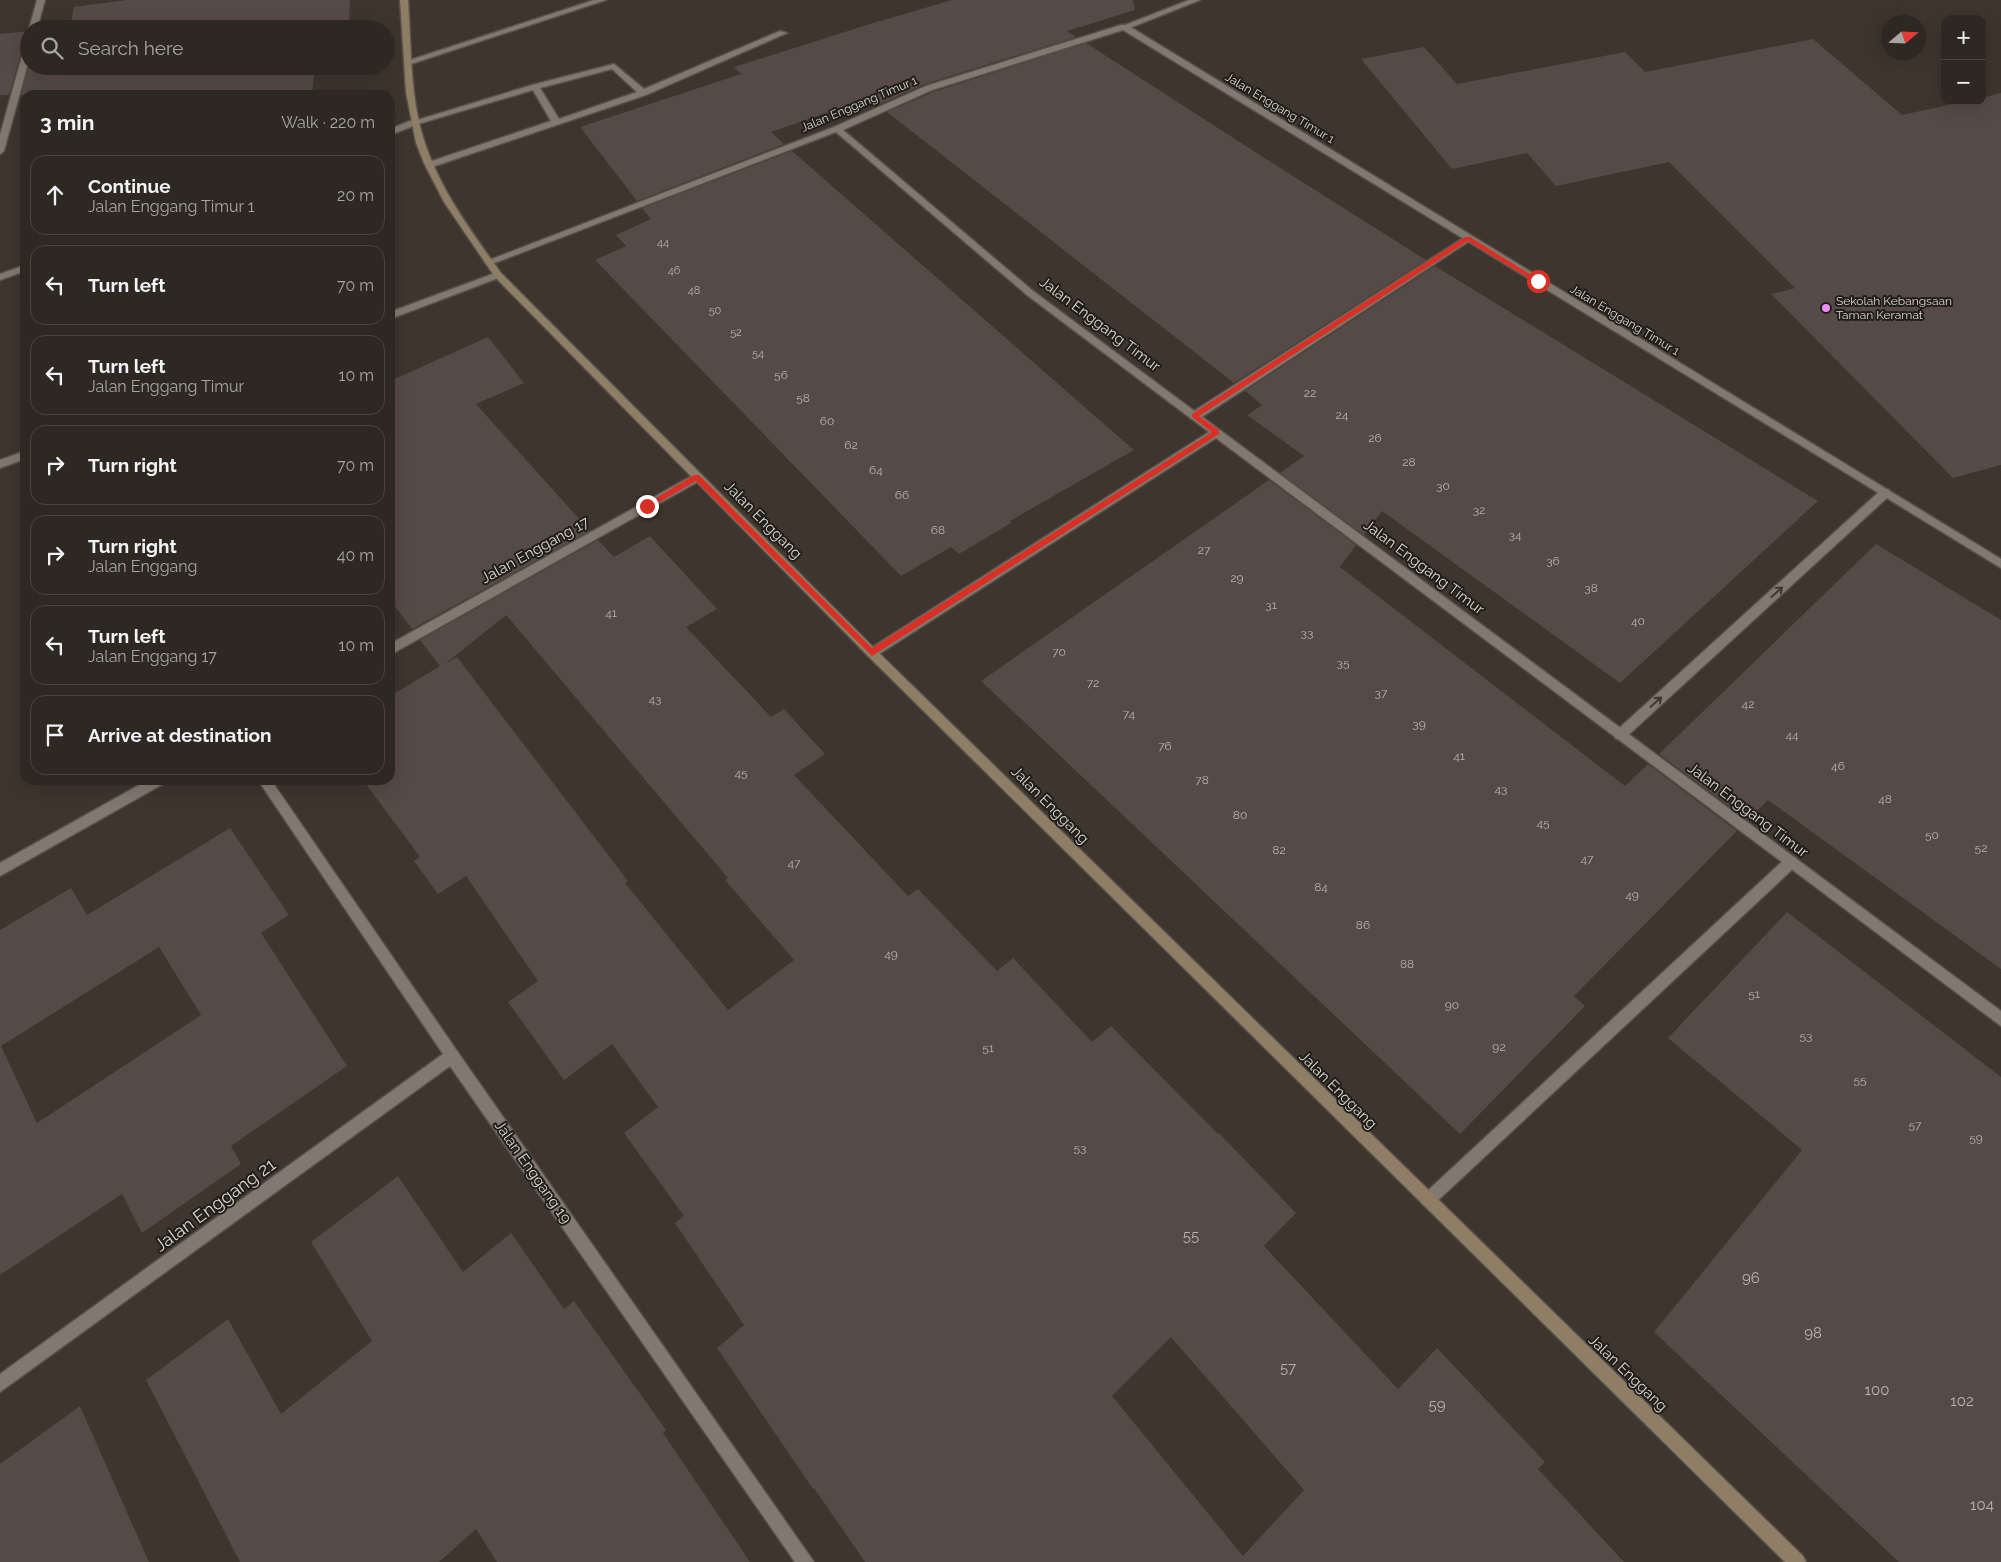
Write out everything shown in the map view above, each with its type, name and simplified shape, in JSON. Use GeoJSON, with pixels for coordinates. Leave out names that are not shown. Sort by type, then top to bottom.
{"type":"FeatureCollection","features":[{"type":"Feature","properties":{"kind":"main road","name":"Jalan Enggang"},"geometry":{"type":"LineString","coordinates":[[404,0],[408,62],[415,122],[429,166],[457,218],[498,275],[872,653],[1797,1562]]}},
{"type":"Feature","properties":{"kind":"street"},"geometry":{"type":"LineString","coordinates":[[35,20],[41,0]]}},
{"type":"Feature","properties":{"kind":"street"},"geometry":{"type":"LineString","coordinates":[[408,62],[602,0]]}},
{"type":"Feature","properties":{"kind":"street"},"geometry":{"type":"LineString","coordinates":[[1124,27],[1196,0]]}},
{"type":"Feature","properties":{"kind":"street","name":"Jalan Enggang Timur 1"},"geometry":{"type":"LineString","coordinates":[[489,262],[838,129],[929,88],[1124,27],[2001,564]]}},
{"type":"Feature","properties":{"kind":"street"},"geometry":{"type":"LineString","coordinates":[[429,166],[643,93],[783,33]]}},
{"type":"Feature","properties":{"kind":"street"},"geometry":{"type":"LineString","coordinates":[[395,130],[415,122],[614,66],[643,93]]}},
{"type":"Feature","properties":{"kind":"street"},"geometry":{"type":"LineString","coordinates":[[0,151],[21,75]]}},
{"type":"Feature","properties":{"kind":"street"},"geometry":{"type":"LineString","coordinates":[[535,87],[556,123]]}},
{"type":"Feature","properties":{"kind":"street","name":"Jalan Enggang Timur"},"geometry":{"type":"LineString","coordinates":[[838,129],[1030,293],[2001,1019]]}},
{"type":"Feature","properties":{"kind":"street"},"geometry":{"type":"LineString","coordinates":[[1195,416],[1468,238]]}},
{"type":"Feature","properties":{"kind":"street"},"geometry":{"type":"LineString","coordinates":[[0,277],[20,270]]}},
{"type":"Feature","properties":{"kind":"street"},"geometry":{"type":"LineString","coordinates":[[395,314],[498,275]]}},
{"type":"Feature","properties":{"kind":"street"},"geometry":{"type":"LineString","coordinates":[[872,653],[1217,432]]}},
{"type":"Feature","properties":{"kind":"street"},"geometry":{"type":"LineString","coordinates":[[0,464],[20,457]]}},
{"type":"Feature","properties":{"kind":"street","name":"Jalan Enggang 17"},"geometry":{"type":"LineString","coordinates":[[395,647],[697,477]]}},
{"type":"Feature","properties":{"kind":"street"},"geometry":{"type":"LineString","coordinates":[[1620,734],[1885,494]]}},
{"type":"Feature","properties":{"kind":"street"},"geometry":{"type":"LineString","coordinates":[[0,870],[150,785]]}},
{"type":"Feature","properties":{"kind":"street","name":"Jalan Enggang 19"},"geometry":{"type":"LineString","coordinates":[[267,785],[452,1056],[805,1562]]}},
{"type":"Feature","properties":{"kind":"street"},"geometry":{"type":"LineString","coordinates":[[1428,1200],[1791,862]]}},
{"type":"Feature","properties":{"kind":"street","name":"Jalan Enggang 21"},"geometry":{"type":"LineString","coordinates":[[0,1384],[452,1056]]}},
{"type":"Feature","properties":{"kind":"building"},"geometry":{"type":"Polygon","coordinates":[[[126,0],[350,0],[349,20],[71,20],[74,7],[126,0]]]}},
{"type":"Feature","properties":{"kind":"building"},"geometry":{"type":"Polygon","coordinates":[[[952,0],[1133,0],[1135,10],[1067,31],[1076,37],[925,84],[878,105],[869,98],[771,132],[784,144],[637,201],[580,127],[741,74],[734,67],[952,0]]]}},
{"type":"Feature","properties":{"kind":"building"},"geometry":{"type":"Polygon","coordinates":[[[20,32],[20,56],[9,95],[0,95],[0,34],[20,32]]]}},
{"type":"Feature","properties":{"kind":"building"},"geometry":{"type":"Polygon","coordinates":[[[1813,39],[1902,115],[1948,105],[1986,105],[1986,97],[2001,93],[2001,465],[1953,478],[1771,294],[1795,288],[1669,162],[1556,186],[1527,153],[1452,169],[1361,59],[1424,47],[1457,84],[1625,52],[1645,72],[1813,39]]]}},
{"type":"Feature","properties":{"kind":"building"},"geometry":{"type":"Polygon","coordinates":[[[1086,43],[1426,260],[1234,383],[887,112],[933,92],[1086,43]]]}},
{"type":"Feature","properties":{"kind":"building"},"geometry":{"type":"Polygon","coordinates":[[[27,75],[314,75],[313,90],[22,90],[27,75]]]}},
{"type":"Feature","properties":{"kind":"building"},"geometry":{"type":"Polygon","coordinates":[[[792,151],[1134,450],[1010,521],[1011,523],[959,554],[951,547],[901,576],[595,260],[626,246],[616,235],[651,219],[642,208],[792,151]]]}},
{"type":"Feature","properties":{"kind":"building"},"geometry":{"type":"Polygon","coordinates":[[[1435,266],[1818,501],[1620,683],[1382,511],[1364,535],[1280,473],[1304,456],[1247,415],[1262,405],[1245,391],[1435,266]]]}},
{"type":"Feature","properties":{"kind":"building"},"geometry":{"type":"Polygon","coordinates":[[[488,337],[524,383],[476,404],[590,531],[412,629],[395,607],[395,379],[488,337]]]}},
{"type":"Feature","properties":{"kind":"building"},"geometry":{"type":"Polygon","coordinates":[[[1269,480],[1356,545],[1340,567],[1625,786],[1648,764],[1737,831],[1574,996],[1585,1006],[1460,1134],[981,681],[1269,480]]]}},
{"type":"Feature","properties":{"kind":"building"},"geometry":{"type":"Polygon","coordinates":[[[650,536],[717,609],[686,627],[771,717],[784,709],[825,754],[794,775],[908,896],[918,889],[997,971],[1013,958],[1092,1042],[1111,1026],[1219,1133],[1296,1213],[1264,1246],[1398,1389],[1437,1348],[1545,1462],[1538,1469],[1624,1562],[865,1562],[717,1348],[744,1325],[675,1223],[684,1216],[624,1133],[658,1107],[612,1044],[564,1080],[508,1002],[538,981],[466,876],[438,894],[414,861],[420,857],[367,785],[395,785],[395,693],[440,666],[420,640],[598,540],[614,557],[650,536]],[[506,615],[445,664],[457,657],[628,881],[625,883],[728,1010],[794,960],[725,880],[728,878],[506,615]],[[1171,1337],[1112,1396],[1243,1556],[1304,1490],[1171,1337]]]}},
{"type":"Feature","properties":{"kind":"building"},"geometry":{"type":"Polygon","coordinates":[[[1876,544],[2001,620],[2001,969],[1768,800],[1748,820],[1659,754],[1876,544]]]}},
{"type":"Feature","properties":{"kind":"building"},"geometry":{"type":"Polygon","coordinates":[[[230,828],[289,915],[261,933],[347,1066],[231,1146],[241,1164],[142,1233],[122,1194],[0,1275],[0,930],[71,888],[87,915],[230,828]],[[159,947],[1,1046],[37,1123],[201,1015],[159,947]]]}},
{"type":"Feature","properties":{"kind":"building"},"geometry":{"type":"Polygon","coordinates":[[[1787,912],[2001,1077],[2001,1562],[1899,1562],[1654,1332],[1802,1150],[1668,1038],[1787,912]]]}},
{"type":"Feature","properties":{"kind":"building"},"geometry":{"type":"Polygon","coordinates":[[[398,1176],[463,1272],[511,1233],[564,1309],[574,1301],[666,1430],[663,1433],[750,1562],[497,1562],[476,1529],[439,1562],[240,1562],[146,1380],[228,1319],[281,1414],[372,1341],[311,1242],[398,1176]]]}},
{"type":"Feature","properties":{"kind":"building"},"geometry":{"type":"Polygon","coordinates":[[[80,1406],[149,1562],[0,1562],[0,1464],[80,1406]]]}},
{"type":"Feature","properties":{"kind":"place","name":"Sekolah Kebangsaan Taman Keramat"},"geometry":{"type":"Point","coordinates":[1826,308]}},
{"type":"Feature","properties":{"kind":"route"},"geometry":{"type":"LineString","coordinates":[[647,506],[697,477],[872,653],[1217,432],[1195,416],[1468,238],[1538,281]]}}]}
